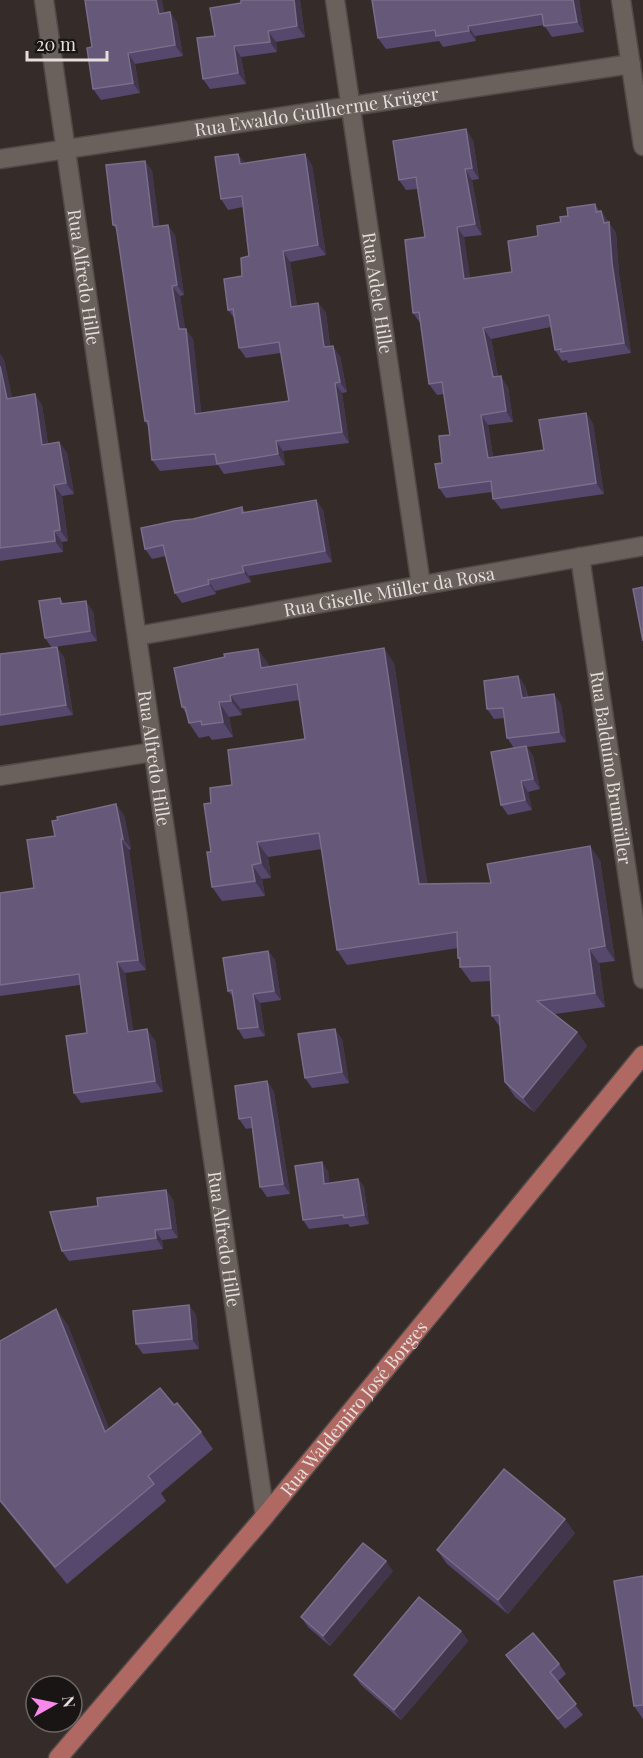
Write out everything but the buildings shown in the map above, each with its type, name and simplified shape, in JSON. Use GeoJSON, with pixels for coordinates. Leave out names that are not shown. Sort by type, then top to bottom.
{"type":"FeatureCollection","features":[{"type":"Feature","properties":{"kind":"main road","name":"Rua Waldemiro José Borges"},"geometry":{"type":"LineString","coordinates":[[58,1758],[265,1516],[643,1055]]}},
{"type":"Feature","properties":{"kind":"street","name":"Rua Alfredo Hille"},"geometry":{"type":"LineString","coordinates":[[44,0],[265,1516]]}},
{"type":"Feature","properties":{"kind":"street","name":"Rua Adele Hille"},"geometry":{"type":"LineString","coordinates":[[335,0],[421,585]]}},
{"type":"Feature","properties":{"kind":"street"},"geometry":{"type":"LineString","coordinates":[[621,0],[643,146]]}},
{"type":"Feature","properties":{"kind":"street","name":"Rua Ewaldo Guilherme Krüger"},"geometry":{"type":"LineString","coordinates":[[0,159],[631,64]]}},
{"type":"Feature","properties":{"kind":"street","name":"Rua Giselle Müller da Rosa"},"geometry":{"type":"LineString","coordinates":[[137,636],[643,546]]}},
{"type":"Feature","properties":{"kind":"street","name":"Rua Balduíno Brumüller"},"geometry":{"type":"LineString","coordinates":[[580,557],[643,979]]}},
{"type":"Feature","properties":{"kind":"street"},"geometry":{"type":"LineString","coordinates":[[0,776],[153,752]]}}]}
